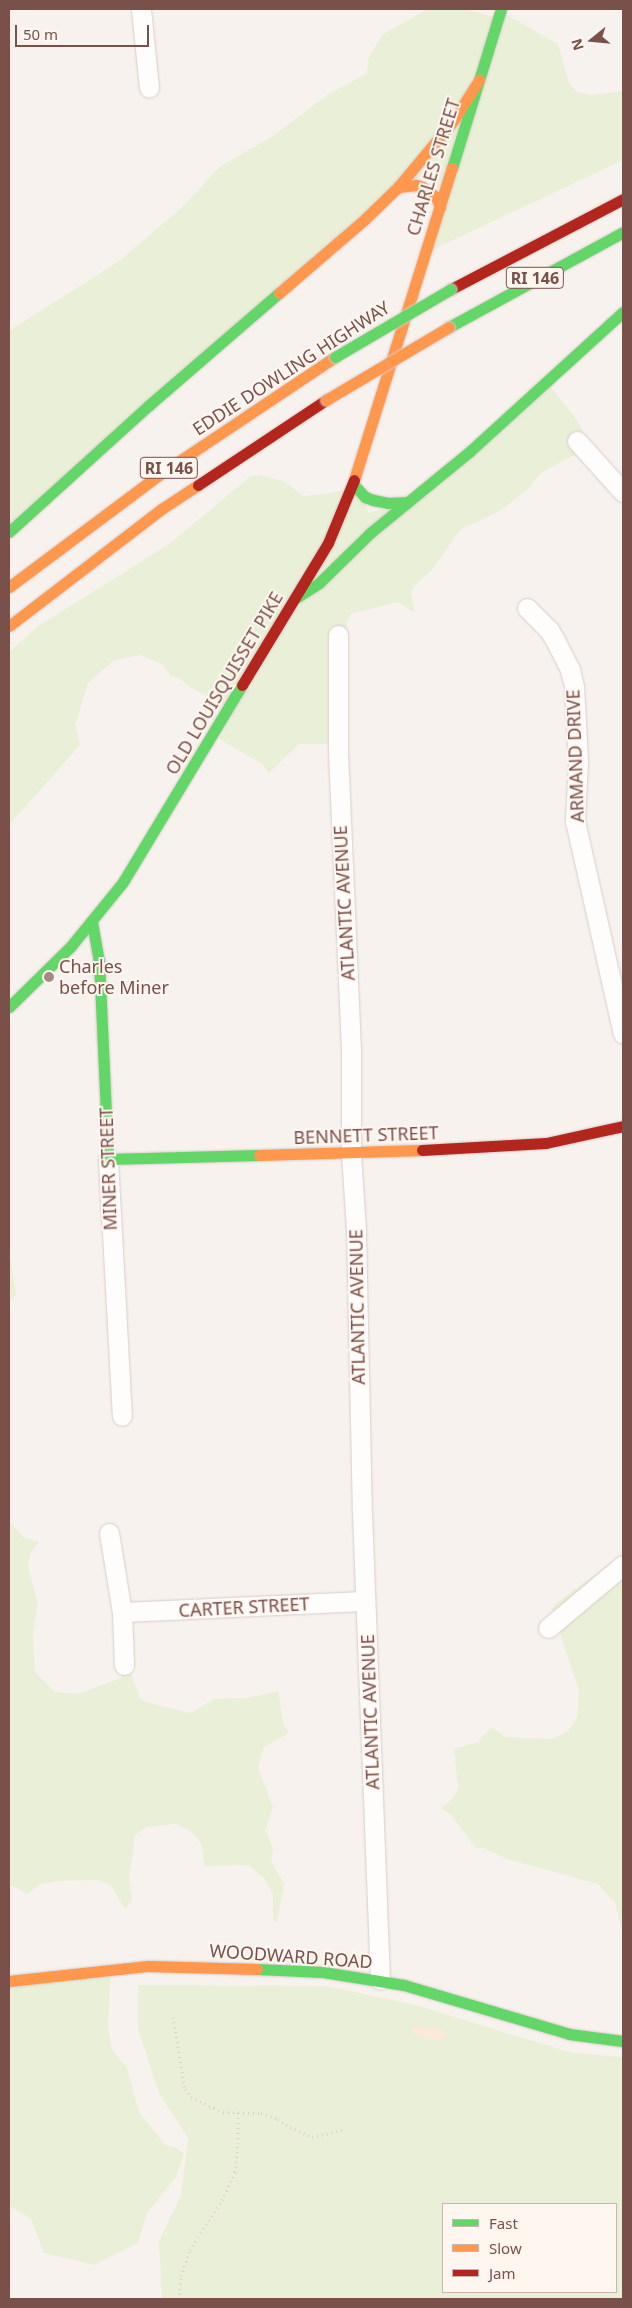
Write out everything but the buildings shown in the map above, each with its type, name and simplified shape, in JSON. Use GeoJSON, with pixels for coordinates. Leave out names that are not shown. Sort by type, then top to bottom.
{"type":"FeatureCollection","features":[{"type":"Feature","properties":{"kind":"main road","name":"CHARLES STREET"},"geometry":{"type":"LineString","coordinates":[[400,336],[501,9]]}},
{"type":"Feature","properties":{"kind":"main road"},"geometry":{"type":"LineString","coordinates":[[9,532],[148,406],[366,219],[398,187],[453,121],[479,80]]}},
{"type":"Feature","properties":{"kind":"main road"},"geometry":{"type":"LineString","coordinates":[[398,187],[416,184],[436,197],[440,207]]}},
{"type":"Feature","properties":{"kind":"main road","name":"EDDIE DOWLING HIGHWAY"},"geometry":{"type":"LineString","coordinates":[[9,587],[162,472],[335,357],[450,289],[623,199]]}},
{"type":"Feature","properties":{"kind":"main road","name":"RI 146"},"geometry":{"type":"LineString","coordinates":[[9,626],[163,508],[326,400],[448,327],[623,232]]}},
{"type":"Feature","properties":{"kind":"main road"},"geometry":{"type":"LineString","coordinates":[[296,598],[319,583],[370,533],[469,452],[623,312]]}},
{"type":"Feature","properties":{"kind":"main road","name":"OLD LOUISQUISSET PIKE"},"geometry":{"type":"LineString","coordinates":[[9,1006],[65,952],[92,922],[123,882],[296,598],[328,543],[353,484],[400,336]]}},
{"type":"Feature","properties":{"kind":"main road"},"geometry":{"type":"LineString","coordinates":[[353,484],[365,497],[373,500],[388,503],[408,502]]}},
{"type":"Feature","properties":{"kind":"main road","name":"MINER STREET"},"geometry":{"type":"LineString","coordinates":[[92,922],[99,960],[108,1159]]}},
{"type":"Feature","properties":{"kind":"main road","name":"BENNETT STREET"},"geometry":{"type":"LineString","coordinates":[[108,1159],[351,1153],[546,1143],[623,1126]]}},
{"type":"Feature","properties":{"kind":"main road","name":"WOODWARD ROAD"},"geometry":{"type":"LineString","coordinates":[[9,1981],[92,1971],[173,1966],[323,1972],[380,1980],[453,1998],[569,2034],[623,2041]]}},
{"type":"Feature","properties":{"kind":"street"},"geometry":{"type":"LineString","coordinates":[[140,9],[149,88]]}},
{"type":"Feature","properties":{"kind":"street"},"geometry":{"type":"LineString","coordinates":[[577,440],[623,492]]}},
{"type":"Feature","properties":{"kind":"street","name":"ARMAND DRIVE"},"geometry":{"type":"LineString","coordinates":[[527,608],[549,630],[570,670],[574,686],[578,761],[575,821],[623,1034]]}},
{"type":"Feature","properties":{"kind":"street","name":"ATLANTIC AVENUE"},"geometry":{"type":"LineString","coordinates":[[338,634],[341,848],[352,1053],[351,1153],[356,1230],[365,1601],[380,1980]]}},
{"type":"Feature","properties":{"kind":"street","name":"MINER STREET"},"geometry":{"type":"LineString","coordinates":[[108,1159],[122,1416]]}},
{"type":"Feature","properties":{"kind":"street"},"geometry":{"type":"LineString","coordinates":[[108,1533],[122,1612],[124,1665]]}},
{"type":"Feature","properties":{"kind":"street"},"geometry":{"type":"LineString","coordinates":[[548,1628],[623,1565]]}},
{"type":"Feature","properties":{"kind":"street","name":"CARTER STREET"},"geometry":{"type":"LineString","coordinates":[[122,1612],[365,1601]]}},
{"type":"Feature","properties":{"kind":"path"},"geometry":{"type":"LineString","coordinates":[[172,2017],[185,2089],[191,2097],[223,2112],[261,2113],[278,2119],[312,2137],[342,2130]]}},
{"type":"Feature","properties":{"kind":"path"},"geometry":{"type":"LineString","coordinates":[[179,2299],[181,2276],[190,2250],[222,2200],[235,2172],[238,2143],[238,2112]]}},
{"type":"Feature","properties":{"kind":"green space"},"geometry":{"type":"Polygon","coordinates":[[[427,9],[465,9],[498,18],[507,15],[558,44],[569,83],[577,92],[591,95],[623,91],[623,160],[432,250],[439,192],[433,173],[423,174],[9,529],[9,331],[119,261],[180,209],[221,166],[273,136],[327,95],[367,73],[368,59],[382,35],[427,9]]]}},
{"type":"Feature","properties":{"kind":"green space"},"geometry":{"type":"Polygon","coordinates":[[[551,387],[576,419],[591,446],[541,473],[529,488],[500,511],[460,530],[431,571],[414,586],[411,593],[415,613],[398,602],[351,614],[347,622],[345,732],[343,744],[299,744],[269,773],[261,763],[219,739],[233,711],[190,687],[179,678],[171,676],[163,665],[141,655],[113,661],[88,683],[75,725],[80,745],[9,825],[9,652],[37,627],[169,544],[251,476],[259,475],[284,481],[303,496],[326,494],[355,487],[361,489],[368,513],[402,504],[551,387]]]}},
{"type":"Feature","properties":{"kind":"green space"},"geometry":{"type":"Polygon","coordinates":[[[9,1248],[16,1295],[9,1302],[9,1248]]]}},
{"type":"Feature","properties":{"kind":"green space"},"geometry":{"type":"Polygon","coordinates":[[[9,1520],[23,1537],[39,1542],[31,1552],[28,1566],[38,1605],[33,1630],[35,1672],[55,1692],[78,1694],[121,1678],[128,1666],[140,1698],[145,1702],[191,1713],[214,1699],[247,1698],[278,1691],[283,1723],[289,1733],[264,1747],[258,1768],[273,1807],[265,1830],[273,1848],[271,1861],[284,1884],[277,1922],[273,1920],[273,1894],[264,1878],[248,1865],[204,1866],[202,1845],[192,1832],[176,1824],[146,1827],[135,1835],[129,1881],[132,1901],[125,1909],[111,1886],[99,1880],[58,1881],[40,1884],[27,1895],[18,1888],[9,1885],[9,1520]]]}},
{"type":"Feature","properties":{"kind":"green space"},"geometry":{"type":"Polygon","coordinates":[[[623,1554],[623,1934],[615,1903],[598,1884],[507,1859],[484,1848],[476,1848],[451,1815],[441,1808],[452,1799],[458,1789],[454,1749],[478,1742],[492,1727],[505,1737],[552,1739],[568,1731],[577,1717],[579,1690],[552,1609],[555,1604],[623,1554]]]}},
{"type":"Feature","properties":{"kind":"green space"},"geometry":{"type":"Polygon","coordinates":[[[111,1971],[108,2025],[112,2050],[127,2068],[139,2112],[166,2146],[175,2147],[184,2153],[176,2177],[147,2213],[138,2243],[94,2265],[44,2253],[31,2219],[9,2206],[9,1980],[111,1971]]]}},
{"type":"Feature","properties":{"kind":"green space"},"geometry":{"type":"Polygon","coordinates":[[[138,1985],[327,1986],[419,2006],[572,2053],[623,2057],[623,2299],[162,2299],[159,2241],[181,2195],[188,2138],[159,2093],[138,2029],[138,1985]]]}},
{"type":"Feature","properties":{"kind":"sand"},"geometry":{"type":"Polygon","coordinates":[[[416,2025],[426,2028],[441,2028],[448,2037],[439,2040],[415,2036],[411,2030],[416,2025]]]}},
{"type":"Feature","properties":{"kind":"traffic: fast"},"geometry":{"type":"LineString","coordinates":[[452,168],[501,9]]}},
{"type":"Feature","properties":{"kind":"traffic: fast"},"geometry":{"type":"LineString","coordinates":[[449,327],[623,232]]}},
{"type":"Feature","properties":{"kind":"traffic: fast"},"geometry":{"type":"LineString","coordinates":[[335,357],[451,289]]}},
{"type":"Feature","properties":{"kind":"traffic: fast"},"geometry":{"type":"LineString","coordinates":[[9,532],[148,406],[279,293]]}},
{"type":"Feature","properties":{"kind":"traffic: fast"},"geometry":{"type":"LineString","coordinates":[[296,598],[319,583],[370,533],[469,452],[623,312]]}},
{"type":"Feature","properties":{"kind":"traffic: fast"},"geometry":{"type":"LineString","coordinates":[[353,484],[365,497],[373,500],[388,503],[408,502]]}},
{"type":"Feature","properties":{"kind":"traffic: fast"},"geometry":{"type":"LineString","coordinates":[[9,1007],[71,946],[123,882],[242,685]]}},
{"type":"Feature","properties":{"kind":"traffic: fast"},"geometry":{"type":"LineString","coordinates":[[92,922],[99,960],[108,1159],[259,1155]]}},
{"type":"Feature","properties":{"kind":"traffic: fast"},"geometry":{"type":"LineString","coordinates":[[257,1969],[323,1972],[404,1985],[569,2034],[623,2041]]}},
{"type":"Feature","properties":{"kind":"traffic: slow"},"geometry":{"type":"LineString","coordinates":[[279,293],[365,219],[398,187],[453,121],[479,80]]}},
{"type":"Feature","properties":{"kind":"traffic: slow"},"geometry":{"type":"LineString","coordinates":[[354,480],[452,168]]}},
{"type":"Feature","properties":{"kind":"traffic: slow"},"geometry":{"type":"LineString","coordinates":[[398,187],[416,185],[422,187],[436,197],[440,207]]}},
{"type":"Feature","properties":{"kind":"traffic: slow"},"geometry":{"type":"LineString","coordinates":[[326,400],[449,327]]}},
{"type":"Feature","properties":{"kind":"traffic: slow"},"geometry":{"type":"LineString","coordinates":[[9,587],[163,472],[335,357]]}},
{"type":"Feature","properties":{"kind":"traffic: slow"},"geometry":{"type":"LineString","coordinates":[[9,626],[163,508],[198,485]]}},
{"type":"Feature","properties":{"kind":"traffic: slow"},"geometry":{"type":"LineString","coordinates":[[259,1155],[422,1150]]}},
{"type":"Feature","properties":{"kind":"traffic: slow"},"geometry":{"type":"LineString","coordinates":[[9,1981],[148,1966],[257,1969]]}},
{"type":"Feature","properties":{"kind":"traffic: jam"},"geometry":{"type":"LineString","coordinates":[[451,289],[623,199]]}},
{"type":"Feature","properties":{"kind":"traffic: jam"},"geometry":{"type":"LineString","coordinates":[[198,485],[326,400]]}},
{"type":"Feature","properties":{"kind":"traffic: jam"},"geometry":{"type":"LineString","coordinates":[[242,685],[328,543],[354,480]]}},
{"type":"Feature","properties":{"kind":"traffic: jam"},"geometry":{"type":"LineString","coordinates":[[422,1150],[546,1143],[623,1126]]}},
{"type":"Feature","properties":{"kind":"place","name":"Charles before Miner"},"geometry":{"type":"Point","coordinates":[49,977]}}]}
